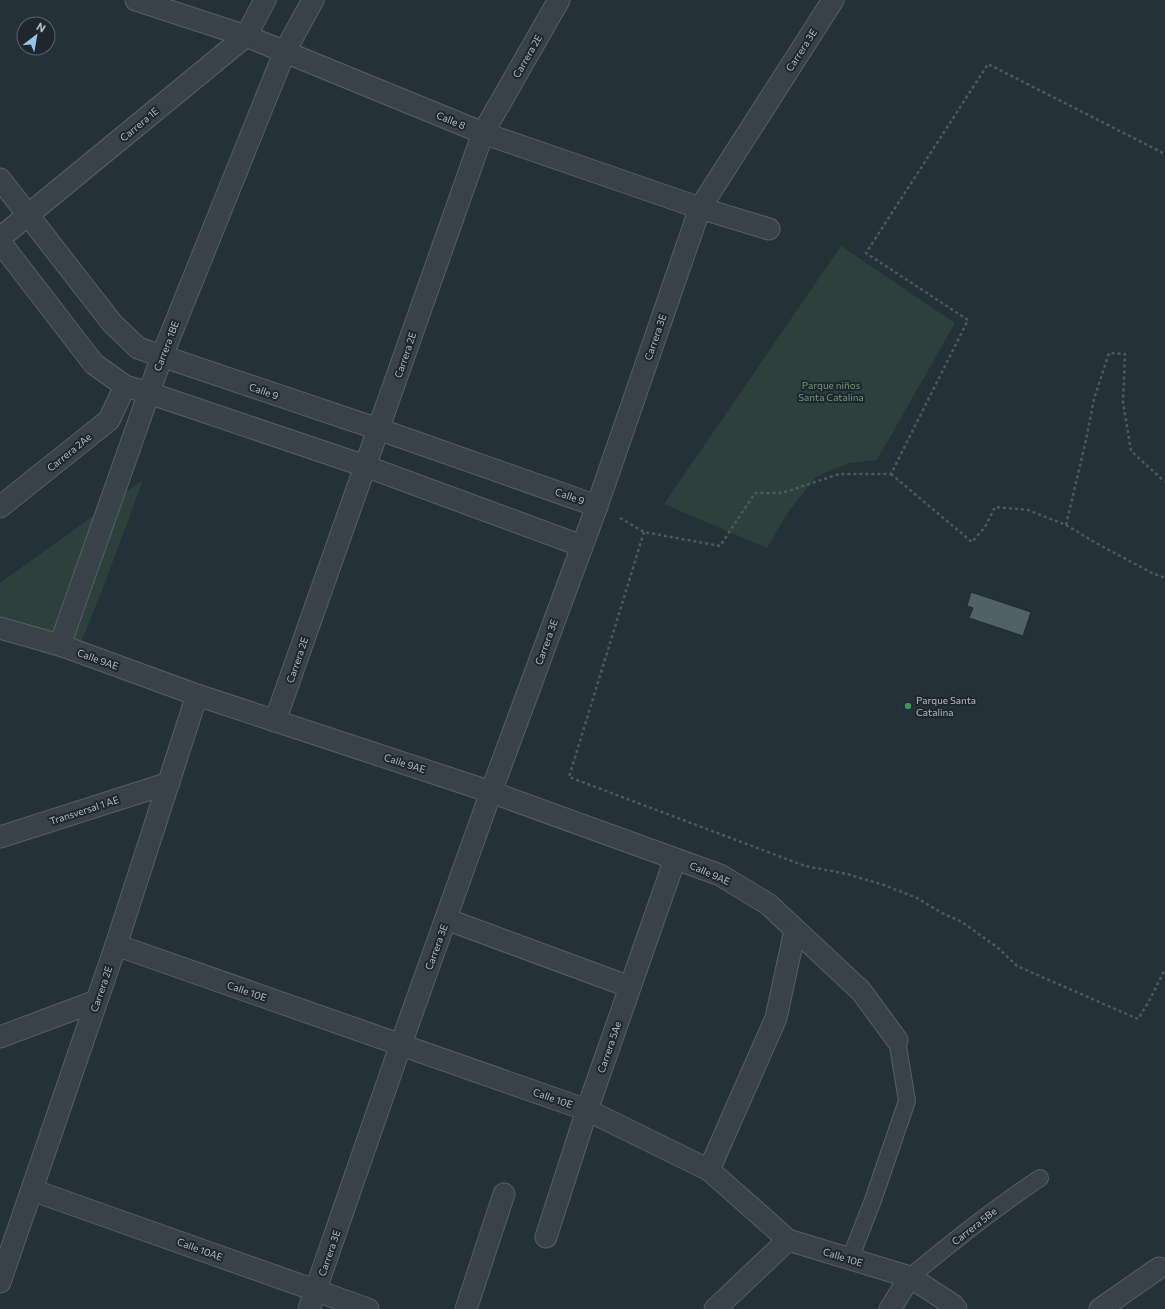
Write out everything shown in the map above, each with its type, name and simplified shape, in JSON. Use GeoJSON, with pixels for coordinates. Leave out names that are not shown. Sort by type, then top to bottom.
{"type":"FeatureCollection","features":[{"type":"Feature","properties":{"kind":"street","name":"Calle 8"},"geometry":{"type":"LineString","coordinates":[[136,0],[246,36],[483,133],[700,208],[769,229]]}},
{"type":"Feature","properties":{"kind":"street","name":"Carrera 1E"},"geometry":{"type":"LineString","coordinates":[[0,238],[246,36],[266,0]]}},
{"type":"Feature","properties":{"kind":"street"},"geometry":{"type":"LineString","coordinates":[[285,52],[313,0]]}},
{"type":"Feature","properties":{"kind":"street","name":"Carrera 2E"},"geometry":{"type":"LineString","coordinates":[[276,721],[483,133],[559,0]]}},
{"type":"Feature","properties":{"kind":"street","name":"Carrera 3E"},"geometry":{"type":"LineString","coordinates":[[313,1300],[401,1044],[491,792],[582,546],[700,208],[833,0]]}},
{"type":"Feature","properties":{"kind":"street","name":"Carrera 1BE"},"geometry":{"type":"LineString","coordinates":[[60,645],[162,356],[285,52]]}},
{"type":"Feature","properties":{"kind":"street","name":"Calle 9"},"geometry":{"type":"LineString","coordinates":[[0,179],[112,323],[138,348],[378,429],[596,506]]}},
{"type":"Feature","properties":{"kind":"street"},"geometry":{"type":"LineString","coordinates":[[0,242],[94,364],[125,386],[365,466],[582,546]]}},
{"type":"Feature","properties":{"kind":"street","name":"Carrera 2Ae"},"geometry":{"type":"LineString","coordinates":[[0,507],[109,420],[125,386]]}},
{"type":"Feature","properties":{"kind":"street","name":"Calle 9AE"},"geometry":{"type":"LineString","coordinates":[[6,633],[60,645],[197,695],[491,792],[720,875],[768,904],[861,991],[897,1040]]}},
{"type":"Feature","properties":{"kind":"street","name":"Carrera 2E"},"geometry":{"type":"LineString","coordinates":[[0,1282],[116,946],[197,695]]}},
{"type":"Feature","properties":{"kind":"street","name":"Transversal 1 AE"},"geometry":{"type":"LineString","coordinates":[[0,837],[169,783]]}},
{"type":"Feature","properties":{"kind":"street","name":"Carrera 5Ae"},"geometry":{"type":"LineString","coordinates":[[546,1237],[587,1110],[675,859]]}},
{"type":"Feature","properties":{"kind":"street"},"geometry":{"type":"LineString","coordinates":[[446,919],[630,987]]}},
{"type":"Feature","properties":{"kind":"street"},"geometry":{"type":"LineString","coordinates":[[709,1170],[776,1018],[795,930]]}},
{"type":"Feature","properties":{"kind":"street","name":"Calle 10E"},"geometry":{"type":"LineString","coordinates":[[116,946],[587,1110],[709,1170],[788,1240],[910,1277],[953,1304],[956,1309]]}},
{"type":"Feature","properties":{"kind":"street"},"geometry":{"type":"LineString","coordinates":[[0,1037],[96,1001]]}},
{"type":"Feature","properties":{"kind":"street"},"geometry":{"type":"LineString","coordinates":[[850,1259],[873,1200],[908,1101],[897,1040]]}},
{"type":"Feature","properties":{"kind":"street","name":"Carrera 5Be"},"geometry":{"type":"LineString","coordinates":[[910,1277],[1005,1201],[1040,1178]]}},
{"type":"Feature","properties":{"kind":"street","name":"Calle 10AE"},"geometry":{"type":"LineString","coordinates":[[32,1190],[313,1300],[368,1309]]}},
{"type":"Feature","properties":{"kind":"street"},"geometry":{"type":"LineString","coordinates":[[466,1309],[504,1194]]}},
{"type":"Feature","properties":{"kind":"street"},"geometry":{"type":"LineString","coordinates":[[715,1309],[788,1240]]}},
{"type":"Feature","properties":{"kind":"street"},"geometry":{"type":"LineString","coordinates":[[1100,1309],[1159,1268]]}},
{"type":"Feature","properties":{"kind":"street"},"geometry":{"type":"LineString","coordinates":[[890,1309],[910,1277]]}},
{"type":"Feature","properties":{"kind":"path"},"geometry":{"type":"LineString","coordinates":[[891,474],[968,320],[866,253],[988,64],[1165,154]]}},
{"type":"Feature","properties":{"kind":"path"},"geometry":{"type":"LineString","coordinates":[[1066,525],[1094,400],[1109,353],[1125,354],[1123,402],[1131,451],[1165,482]]}},
{"type":"Feature","properties":{"kind":"path"},"geometry":{"type":"LineString","coordinates":[[596,506],[644,532],[720,546],[756,493],[782,493],[839,474],[891,474],[972,542],[986,527],[995,507],[1028,510],[1066,525],[1096,543],[1165,578]]}},
{"type":"Feature","properties":{"kind":"path"},"geometry":{"type":"LineString","coordinates":[[644,532],[569,777],[805,866],[847,874],[884,885],[917,898],[942,913],[962,922],[997,947],[1016,966],[1138,1019],[1165,969]]}},
{"type":"Feature","properties":{"kind":"green space","name":"Parque niños Santa Catalina"},"geometry":{"type":"Polygon","coordinates":[[[841,246],[955,323],[877,460],[849,463],[816,477],[788,512],[767,548],[664,504],[841,246]]]}},
{"type":"Feature","properties":{"kind":"green space"},"geometry":{"type":"Polygon","coordinates":[[[143,480],[103,588],[76,654],[69,659],[64,659],[0,637],[0,583],[143,480]]]}},
{"type":"Feature","properties":{"kind":"building"},"geometry":{"type":"Polygon","coordinates":[[[971,592],[1031,612],[1023,636],[969,618],[973,608],[967,606],[971,592]]]}},
{"type":"Feature","properties":{"kind":"place","name":"Parque Santa Catalina"},"geometry":{"type":"Point","coordinates":[908,706]}}]}
